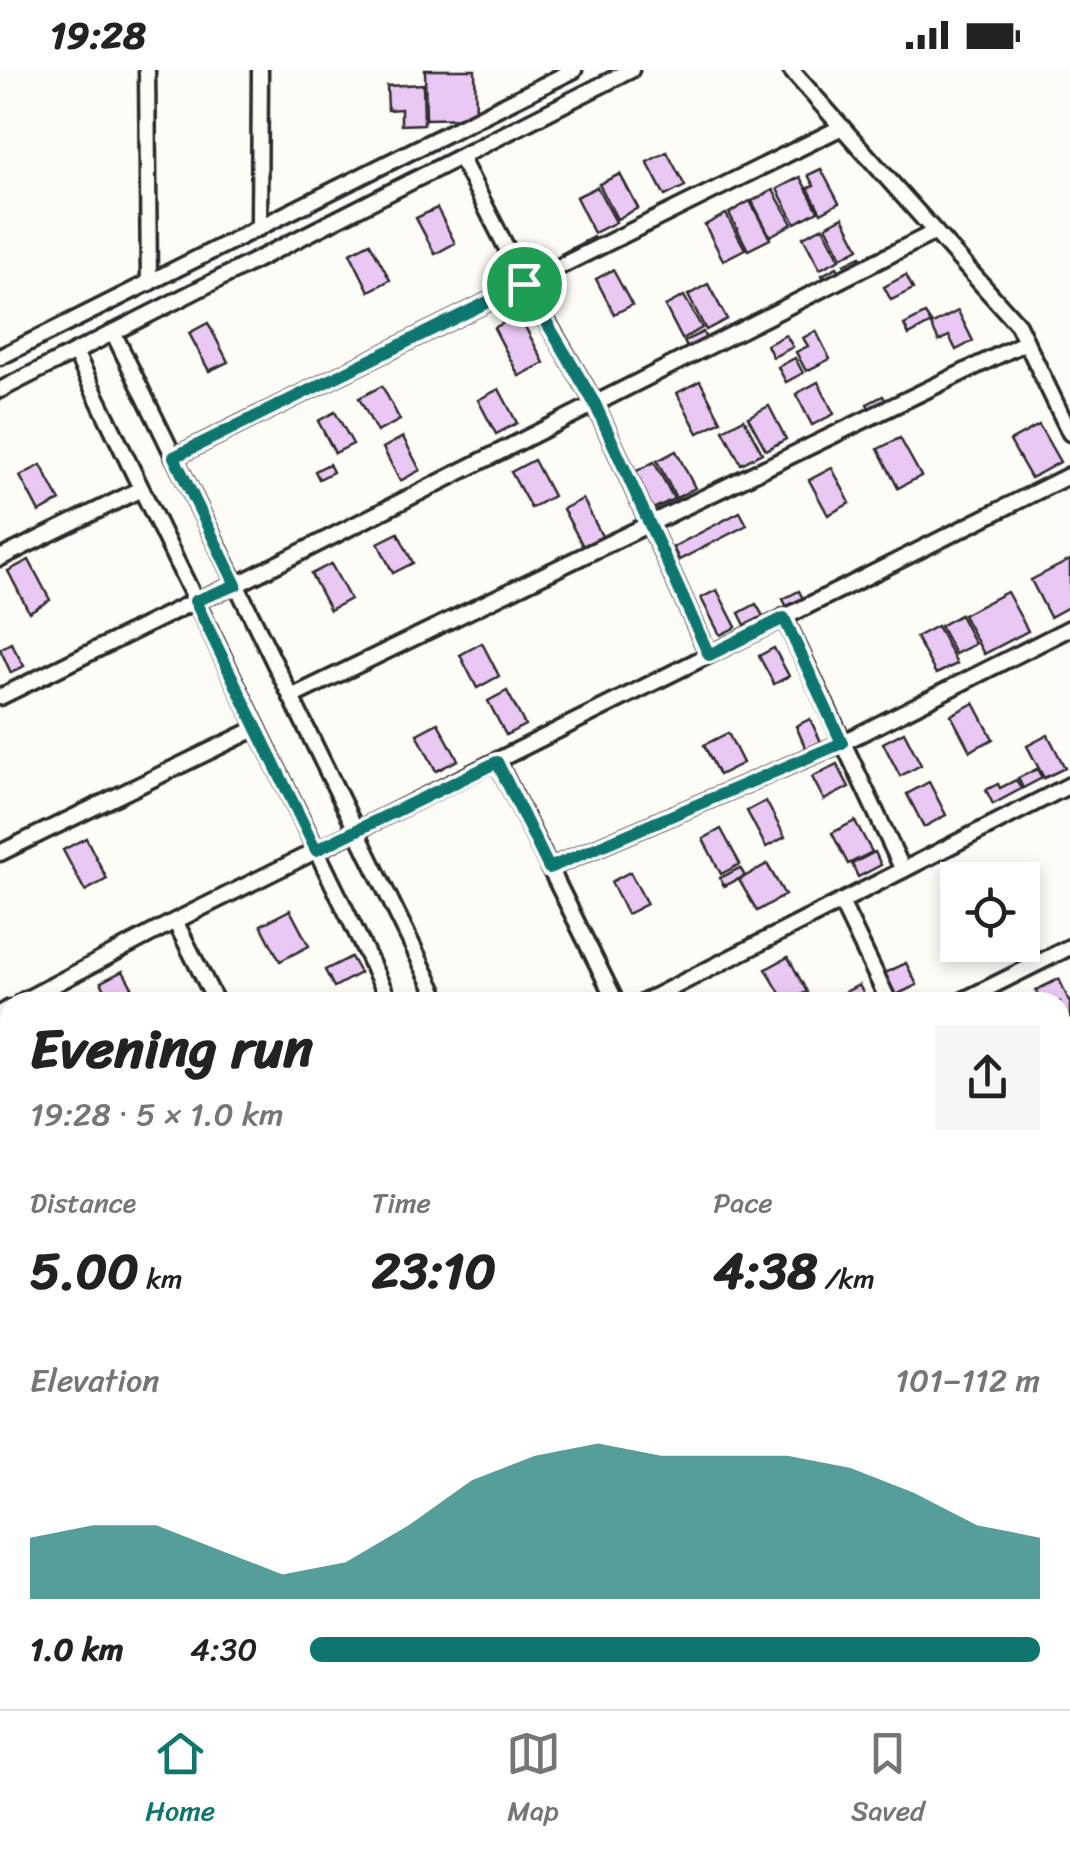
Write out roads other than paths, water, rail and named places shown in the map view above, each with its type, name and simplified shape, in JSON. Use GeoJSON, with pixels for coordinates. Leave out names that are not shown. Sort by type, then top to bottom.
{"type":"FeatureCollection","features":[{"type":"Feature","properties":{"kind":"street"},"geometry":{"type":"LineString","coordinates":[[147,70],[148,283]]}},
{"type":"Feature","properties":{"kind":"street"},"geometry":{"type":"LineString","coordinates":[[258,228],[260,70]]}},
{"type":"Feature","properties":{"kind":"street"},"geometry":{"type":"LineString","coordinates":[[0,357],[574,70]]}},
{"type":"Feature","properties":{"kind":"street"},"geometry":{"type":"LineString","coordinates":[[0,390],[631,70]]}},
{"type":"Feature","properties":{"kind":"street"},"geometry":{"type":"LineString","coordinates":[[791,70],[1018,325],[1070,433]]}},
{"type":"Feature","properties":{"kind":"street"},"geometry":{"type":"LineString","coordinates":[[174,457],[842,128]]}},
{"type":"Feature","properties":{"kind":"street"},"geometry":{"type":"LineString","coordinates":[[460,157],[524,284],[595,404],[709,655]]}},
{"type":"Feature","properties":{"kind":"street"},"geometry":{"type":"LineString","coordinates":[[0,697],[195,601],[236,585],[935,232]]}},
{"type":"Feature","properties":{"kind":"street"},"geometry":{"type":"LineString","coordinates":[[113,332],[435,992]]}},
{"type":"Feature","properties":{"kind":"street"},"geometry":{"type":"LineString","coordinates":[[291,697],[1026,342]]}},
{"type":"Feature","properties":{"kind":"street"},"geometry":{"type":"LineString","coordinates":[[74,352],[385,992]]}},
{"type":"Feature","properties":{"kind":"street"},"geometry":{"type":"LineString","coordinates":[[40,992],[175,920],[1070,474]]}},
{"type":"Feature","properties":{"kind":"street"},"geometry":{"type":"LineString","coordinates":[[0,558],[141,489]]}},
{"type":"Feature","properties":{"kind":"street"},"geometry":{"type":"LineString","coordinates":[[784,618],[903,870]]}},
{"type":"Feature","properties":{"kind":"street"},"geometry":{"type":"LineString","coordinates":[[549,868],[842,743],[1070,628]]}},
{"type":"Feature","properties":{"kind":"street"},"geometry":{"type":"LineString","coordinates":[[0,854],[257,728]]}},
{"type":"Feature","properties":{"kind":"street"},"geometry":{"type":"LineString","coordinates":[[497,762],[611,992]]}},
{"type":"Feature","properties":{"kind":"street"},"geometry":{"type":"LineString","coordinates":[[664,992],[1070,785]]}},
{"type":"Feature","properties":{"kind":"street"},"geometry":{"type":"LineString","coordinates":[[841,902],[885,992]]}},
{"type":"Feature","properties":{"kind":"street"},"geometry":{"type":"LineString","coordinates":[[175,920],[211,992]]}},
{"type":"Feature","properties":{"kind":"street"},"geometry":{"type":"LineString","coordinates":[[980,992],[1070,947]]}}]}
